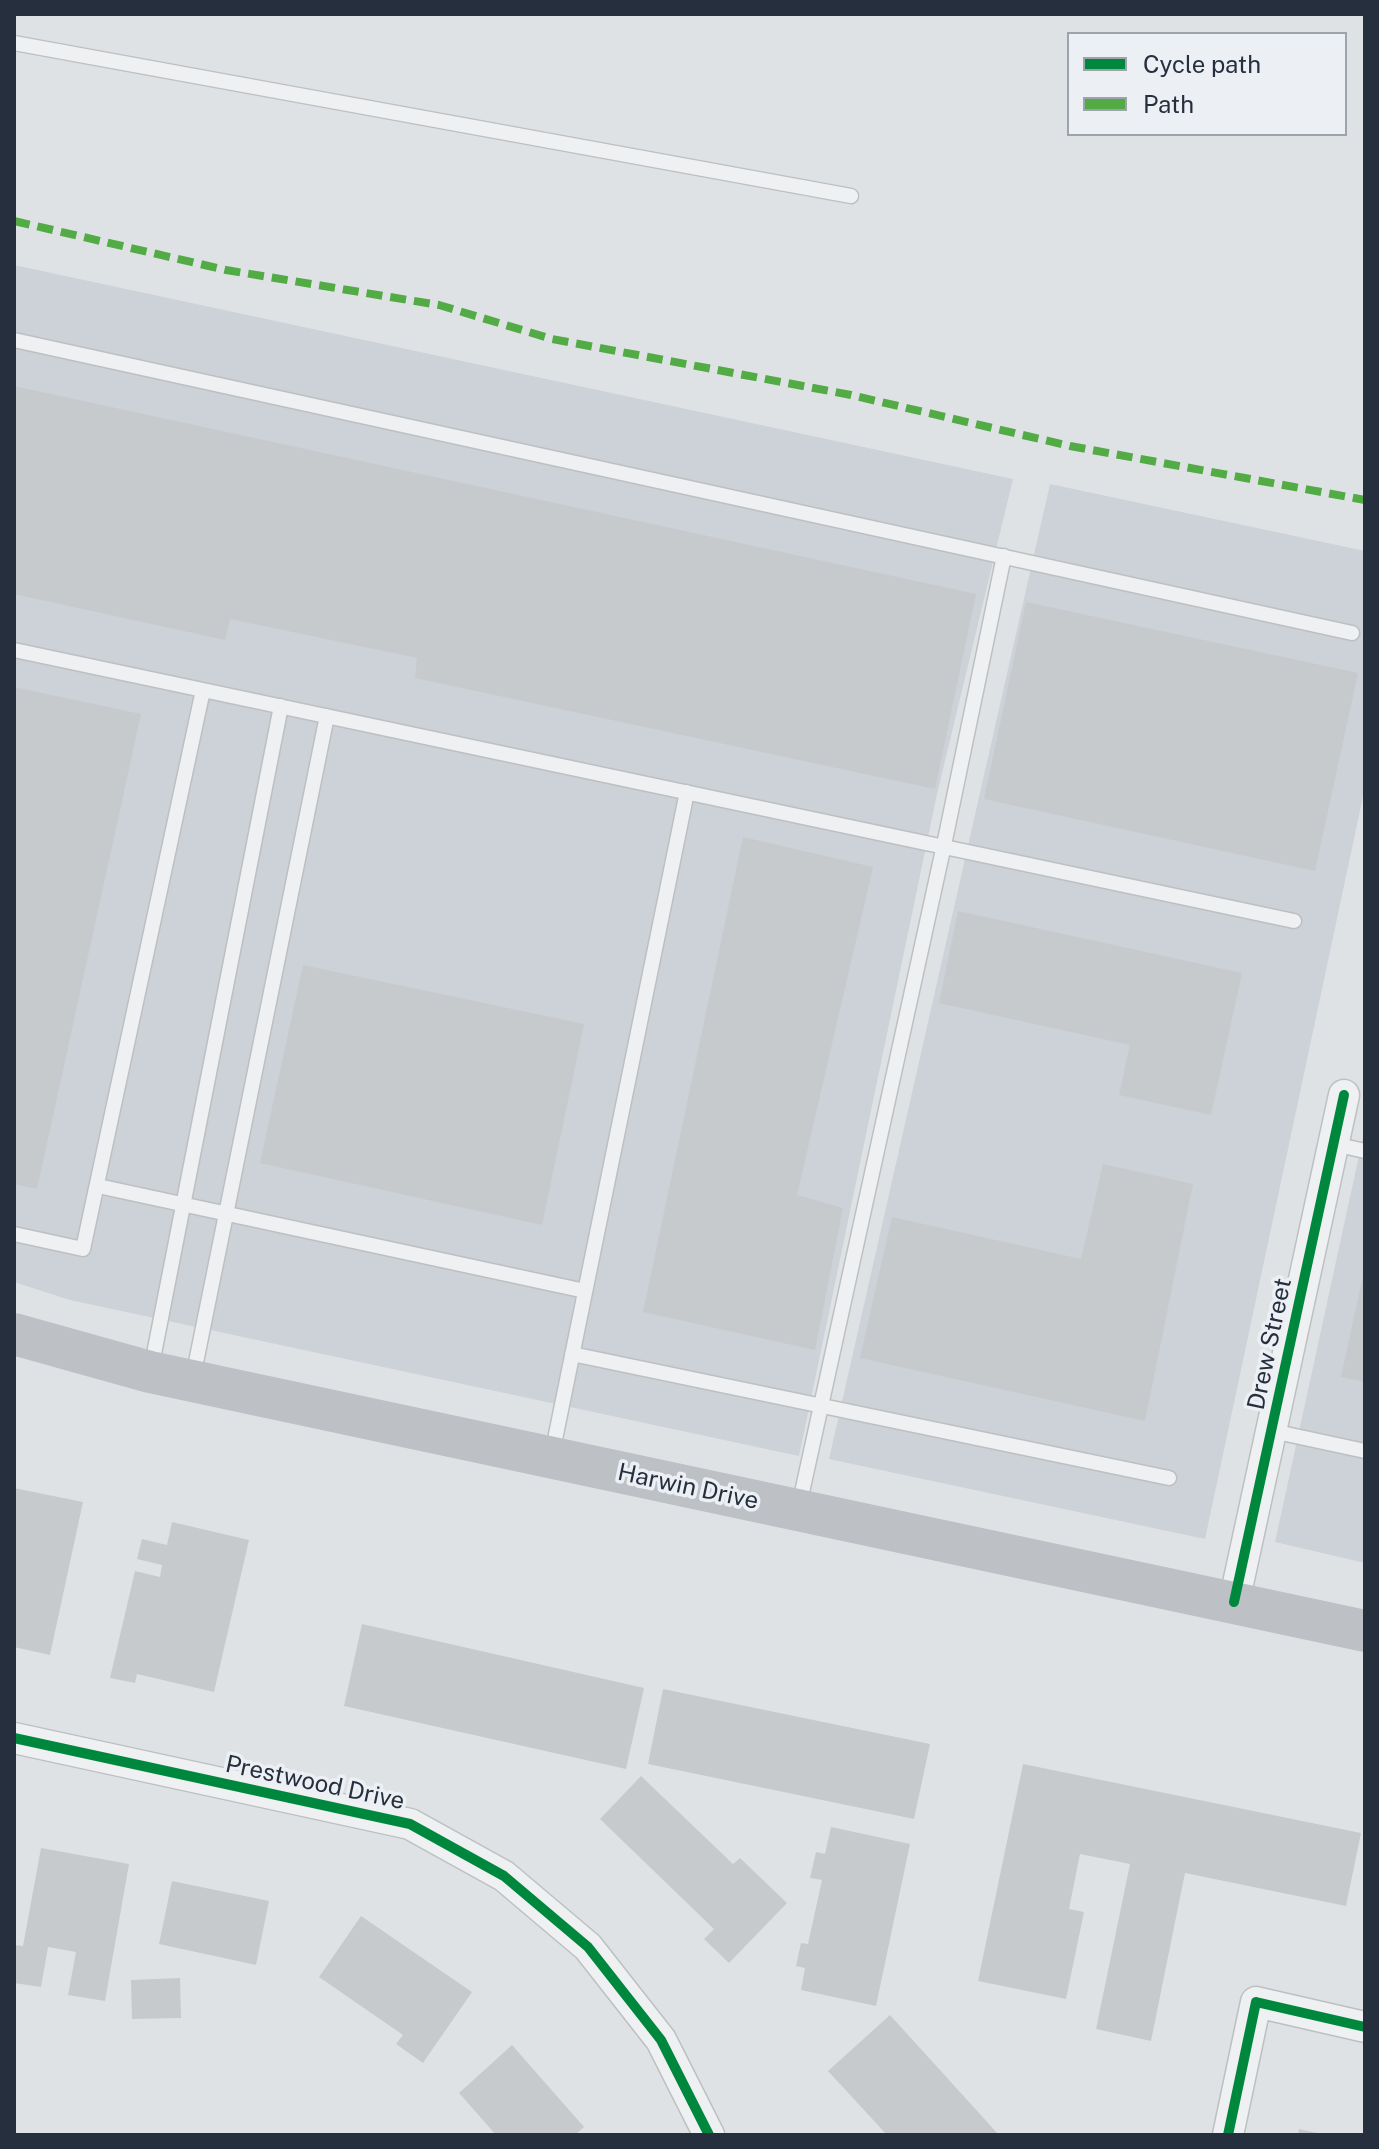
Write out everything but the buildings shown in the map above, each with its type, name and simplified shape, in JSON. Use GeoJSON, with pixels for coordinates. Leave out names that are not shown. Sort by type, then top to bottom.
{"type":"FeatureCollection","features":[{"type":"Feature","properties":{"kind":"main road","name":"Harwin Drive"},"geometry":{"type":"LineString","coordinates":[[14,1334],[150,1372],[1365,1631]]}},
{"type":"Feature","properties":{"kind":"street","name":"Drew Street"},"geometry":{"type":"LineString","coordinates":[[1234,1602],[1344,1095]]}},
{"type":"Feature","properties":{"kind":"street","name":"Prestwood Drive"},"geometry":{"type":"LineString","coordinates":[[14,1738],[410,1824],[504,1876],[588,1947],[661,2040],[709,2135]]}},
{"type":"Feature","properties":{"kind":"street"},"geometry":{"type":"LineString","coordinates":[[1228,2135],[1256,2002],[1365,2027]]}},
{"type":"Feature","properties":{"kind":"lane"},"geometry":{"type":"LineString","coordinates":[[14,43],[851,196]]}},
{"type":"Feature","properties":{"kind":"lane"},"geometry":{"type":"LineString","coordinates":[[14,340],[1352,633]]}},
{"type":"Feature","properties":{"kind":"lane"},"geometry":{"type":"LineString","coordinates":[[798,1511],[1004,556]]}},
{"type":"Feature","properties":{"kind":"lane"},"geometry":{"type":"LineString","coordinates":[[14,650],[1294,921]]}},
{"type":"Feature","properties":{"kind":"lane"},"geometry":{"type":"LineString","coordinates":[[14,1234],[83,1249],[203,690]]}},
{"type":"Feature","properties":{"kind":"lane"},"geometry":{"type":"LineString","coordinates":[[150,1372],[281,706]]}},
{"type":"Feature","properties":{"kind":"lane"},"geometry":{"type":"LineString","coordinates":[[192,1381],[327,716]]}},
{"type":"Feature","properties":{"kind":"lane"},"geometry":{"type":"LineString","coordinates":[[551,1458],[687,792]]}},
{"type":"Feature","properties":{"kind":"lane"},"geometry":{"type":"LineString","coordinates":[[1334,1144],[1365,1151]]}},
{"type":"Feature","properties":{"kind":"lane"},"geometry":{"type":"LineString","coordinates":[[98,1186],[585,1291]]}},
{"type":"Feature","properties":{"kind":"lane"},"geometry":{"type":"LineString","coordinates":[[572,1354],[1169,1478]]}},
{"type":"Feature","properties":{"kind":"lane"},"geometry":{"type":"LineString","coordinates":[[1272,1431],[1365,1451]]}},
{"type":"Feature","properties":{"kind":"shaded area"},"geometry":{"type":"Polygon","coordinates":[[[14,265],[1013,479],[937,794],[799,1456],[70,1300],[14,1282],[14,265]]]}},
{"type":"Feature","properties":{"kind":"shaded area"},"geometry":{"type":"Polygon","coordinates":[[[1050,484],[1365,551],[1365,787],[1205,1539],[829,1459],[1050,484]]]}},
{"type":"Feature","properties":{"kind":"shaded area"},"geometry":{"type":"Polygon","coordinates":[[[1365,1128],[1365,1563],[1275,1542],[1365,1128]]]}},
{"type":"Feature","properties":{"kind":"marked path"},"geometry":{"type":"LineString","coordinates":[[14,221],[226,270],[439,305],[552,339],[851,395],[1070,446],[1365,500]]}},
{"type":"Feature","properties":{"kind":"cycle path"},"geometry":{"type":"LineString","coordinates":[[1234,1602],[1344,1095]]}},
{"type":"Feature","properties":{"kind":"cycle path"},"geometry":{"type":"LineString","coordinates":[[14,1738],[410,1824],[504,1876],[588,1947],[661,2040],[709,2135]]}},
{"type":"Feature","properties":{"kind":"cycle path"},"geometry":{"type":"LineString","coordinates":[[1228,2135],[1256,2002],[1365,2027]]}}]}
